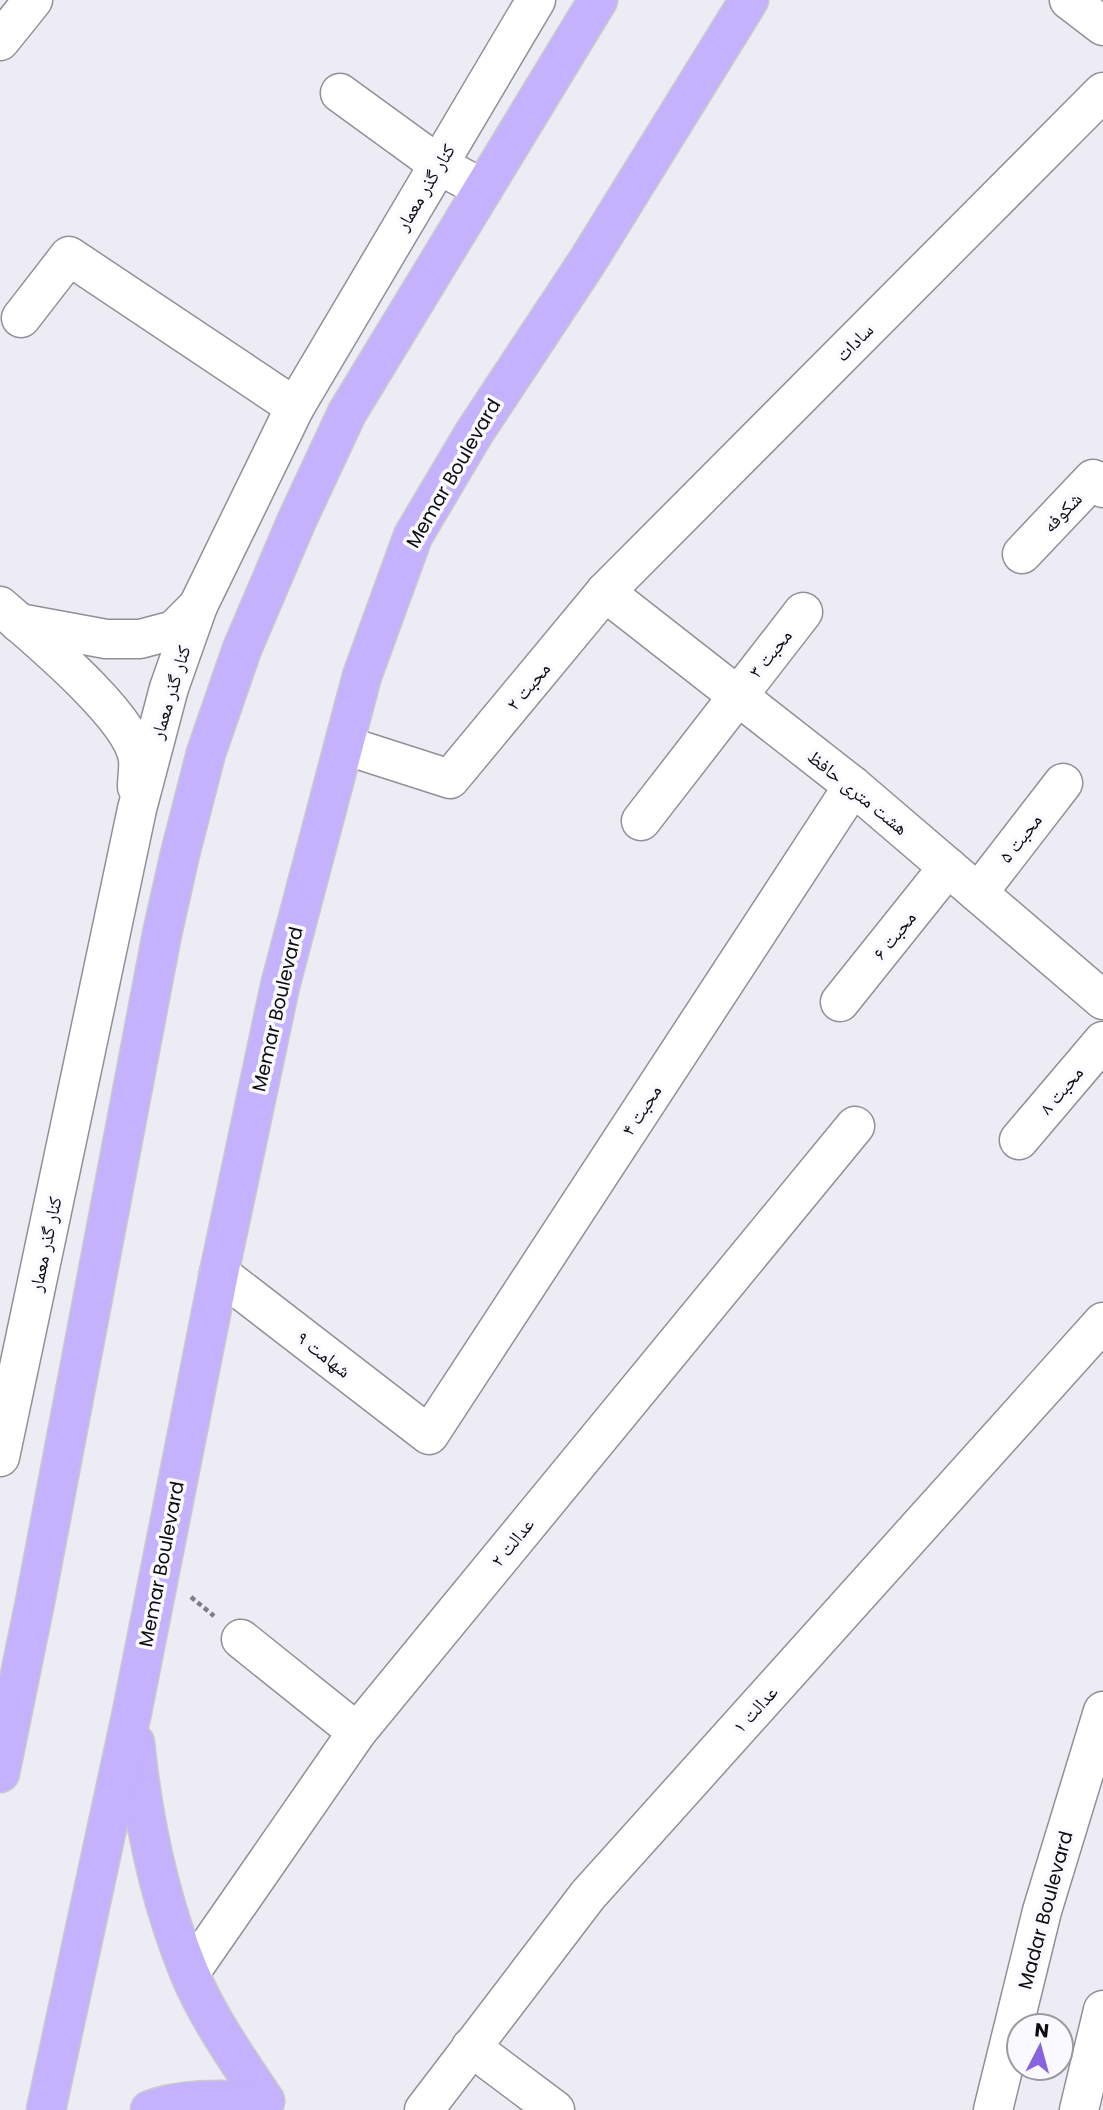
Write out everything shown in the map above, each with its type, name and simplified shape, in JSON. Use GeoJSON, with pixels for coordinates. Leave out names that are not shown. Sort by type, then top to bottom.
{"type":"FeatureCollection","features":[{"type":"Feature","properties":{"kind":"main road"},"geometry":{"type":"LineString","coordinates":[[2,1753],[35,1602],[162,934],[206,753],[258,610],[348,413],[598,0]]}},
{"type":"Feature","properties":{"kind":"main road","name":"Memar Boulevard"},"geometry":{"type":"LineString","coordinates":[[44,2104],[132,1712],[219,1273],[280,986],[362,676],[413,536],[474,433],[587,262],[749,0]]}},
{"type":"Feature","properties":{"kind":"main road"},"geometry":{"type":"LineString","coordinates":[[132,1712],[141,1795],[158,1881],[190,1973],[224,2038],[271,2106]]}},
{"type":"Feature","properties":{"kind":"main road"},"geometry":{"type":"LineString","coordinates":[[150,2110],[165,2105],[215,2099],[271,2106]]}},
{"type":"Feature","properties":{"kind":"street"},"geometry":{"type":"LineString","coordinates":[[0,41],[33,0]]}},
{"type":"Feature","properties":{"kind":"street","name":"کنار گذر معمار"},"geometry":{"type":"LineString","coordinates":[[0,1457],[137,809],[169,688],[198,606],[295,407],[536,0]]}},
{"type":"Feature","properties":{"kind":"street"},"geometry":{"type":"LineString","coordinates":[[1069,0],[1103,26]]}},
{"type":"Feature","properties":{"kind":"street","name":"سادات"},"geometry":{"type":"LineString","coordinates":[[605,592],[1103,92]]}},
{"type":"Feature","properties":{"kind":"street"},"geometry":{"type":"LineString","coordinates":[[340,93],[439,165],[484,189]]}},
{"type":"Feature","properties":{"kind":"street"},"geometry":{"type":"LineString","coordinates":[[21,318],[69,256],[295,407]]}},
{"type":"Feature","properties":{"kind":"street","name":"شکوفه"},"geometry":{"type":"LineString","coordinates":[[1022,554],[1093,479],[1103,488]]}},
{"type":"Feature","properties":{"kind":"street","name":"محبت ۲"},"geometry":{"type":"LineString","coordinates":[[344,745],[450,779],[605,592]]}},
{"type":"Feature","properties":{"kind":"street","name":"هشت متری حافظ"},"geometry":{"type":"LineString","coordinates":[[605,592],[853,786],[1103,1000]]}},
{"type":"Feature","properties":{"kind":"street"},"geometry":{"type":"LineString","coordinates":[[10,615],[106,639],[140,639],[174,630],[198,606]]}},
{"type":"Feature","properties":{"kind":"street","name":"محبت ۳"},"geometry":{"type":"LineString","coordinates":[[641,821],[736,695],[803,612]]}},
{"type":"Feature","properties":{"kind":"street"},"geometry":{"type":"LineString","coordinates":[[10,615],[73,671],[125,728],[138,757],[137,809]]}},
{"type":"Feature","properties":{"kind":"street","name":"محبت ۵"},"geometry":{"type":"LineString","coordinates":[[978,893],[1063,783]]}},
{"type":"Feature","properties":{"kind":"street","name":"محبت ۴"},"geometry":{"type":"LineString","coordinates":[[429,1435],[853,786]]}},
{"type":"Feature","properties":{"kind":"street","name":"محبت ۶"},"geometry":{"type":"LineString","coordinates":[[840,1002],[948,867]]}},
{"type":"Feature","properties":{"kind":"street","name":"محبت ۸"},"geometry":{"type":"LineString","coordinates":[[1019,1140],[1103,1041]]}},
{"type":"Feature","properties":{"kind":"street","name":"عدالت ۲"},"geometry":{"type":"LineString","coordinates":[[190,1973],[357,1732],[855,1126]]}},
{"type":"Feature","properties":{"kind":"street","name":"شهامت ۹"},"geometry":{"type":"LineString","coordinates":[[219,1273],[429,1435]]}},
{"type":"Feature","properties":{"kind":"street","name":"عدالت ۱"},"geometry":{"type":"LineString","coordinates":[[424,2110],[588,1895],[1103,1322]]}},
{"type":"Feature","properties":{"kind":"street"},"geometry":{"type":"LineString","coordinates":[[241,1639],[357,1732]]}},
{"type":"Feature","properties":{"kind":"street","name":"Madar Boulevard"},"geometry":{"type":"LineString","coordinates":[[993,2110],[1042,1911],[1103,1711]]}},
{"type":"Feature","properties":{"kind":"street"},"geometry":{"type":"LineString","coordinates":[[1079,2110],[1103,2012]]}},
{"type":"Feature","properties":{"kind":"street"},"geometry":{"type":"LineString","coordinates":[[471,2047],[555,2110]]}},
{"type":"Feature","properties":{"kind":"path"},"geometry":{"type":"LineString","coordinates":[[159,1569],[241,1639]]}}]}
